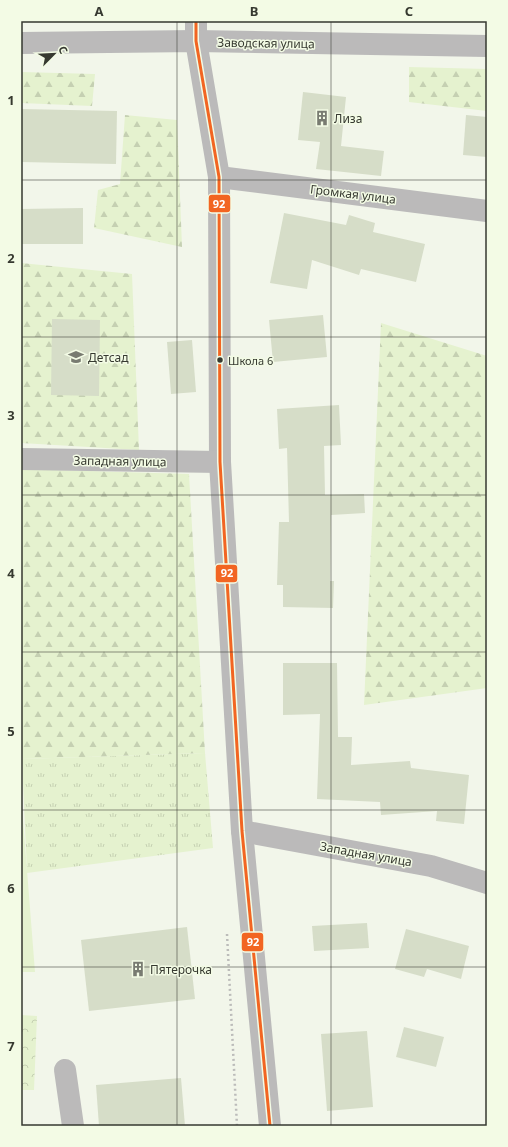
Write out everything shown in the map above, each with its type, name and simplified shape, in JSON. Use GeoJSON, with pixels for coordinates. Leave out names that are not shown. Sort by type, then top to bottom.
{"type":"FeatureCollection","features":[{"type":"Feature","properties":{"kind":"street","name":"Заводская улица"},"geometry":{"type":"LineString","coordinates":[[21,43],[196,31],[487,46]]}},
{"type":"Feature","properties":{"kind":"street"},"geometry":{"type":"LineString","coordinates":[[196,31],[219,177],[220,462],[242,831],[270,1126]]}},
{"type":"Feature","properties":{"kind":"street","name":"Громкая улица"},"geometry":{"type":"LineString","coordinates":[[219,177],[487,211]]}},
{"type":"Feature","properties":{"kind":"street","name":"Западная улица"},"geometry":{"type":"LineString","coordinates":[[21,459],[220,462]]}},
{"type":"Feature","properties":{"kind":"street","name":"Западная улица"},"geometry":{"type":"LineString","coordinates":[[242,831],[431,866],[487,883]]}},
{"type":"Feature","properties":{"kind":"street"},"geometry":{"type":"LineString","coordinates":[[65,1070],[73,1126]]}},
{"type":"Feature","properties":{"kind":"green space"},"geometry":{"type":"Polygon","coordinates":[[[409,67],[487,69],[487,111],[409,102],[409,67]]]}},
{"type":"Feature","properties":{"kind":"green space"},"geometry":{"type":"Polygon","coordinates":[[[21,72],[95,74],[92,106],[21,103],[21,72]]]}},
{"type":"Feature","properties":{"kind":"green space"},"geometry":{"type":"Polygon","coordinates":[[[125,115],[177,120],[182,247],[94,228],[98,190],[120,184],[125,115]]]}},
{"type":"Feature","properties":{"kind":"green space"},"geometry":{"type":"Polygon","coordinates":[[[21,263],[132,274],[139,450],[21,443],[21,263]]]}},
{"type":"Feature","properties":{"kind":"green space"},"geometry":{"type":"Polygon","coordinates":[[[381,323],[487,356],[487,688],[364,705],[381,323]]]}},
{"type":"Feature","properties":{"kind":"green space"},"geometry":{"type":"Polygon","coordinates":[[[21,469],[189,474],[205,753],[22,759],[21,794],[21,469]]]}},
{"type":"Feature","properties":{"kind":"green space"},"geometry":{"type":"Polygon","coordinates":[[[205,753],[213,848],[27,873],[22,759],[205,753]]]}},
{"type":"Feature","properties":{"kind":"green space"},"geometry":{"type":"Polygon","coordinates":[[[21,794],[35,972],[21,972],[21,794]]]}},
{"type":"Feature","properties":{"kind":"green space"},"geometry":{"type":"Polygon","coordinates":[[[21,1015],[37,1016],[34,1090],[21,1090],[21,1015]]]}},
{"type":"Feature","properties":{"kind":"building"},"geometry":{"type":"Polygon","coordinates":[[[303,92],[346,97],[341,146],[384,151],[381,176],[316,169],[320,142],[298,140],[303,92]]]}},
{"type":"Feature","properties":{"kind":"building"},"geometry":{"type":"Polygon","coordinates":[[[21,109],[117,111],[116,164],[21,162],[21,109]]]}},
{"type":"Feature","properties":{"kind":"building"},"geometry":{"type":"Polygon","coordinates":[[[466,115],[487,117],[487,157],[463,155],[466,115]]]}},
{"type":"Feature","properties":{"kind":"building"},"geometry":{"type":"Polygon","coordinates":[[[83,208],[83,244],[21,244],[21,209],[83,208]]]}},
{"type":"Feature","properties":{"kind":"building"},"geometry":{"type":"Polygon","coordinates":[[[284,213],[346,225],[349,215],[375,223],[373,232],[425,244],[416,282],[361,269],[359,275],[312,260],[307,289],[270,283],[284,213]]]}},
{"type":"Feature","properties":{"kind":"building"},"geometry":{"type":"Polygon","coordinates":[[[323,315],[327,357],[273,362],[269,320],[323,315]]]}},
{"type":"Feature","properties":{"kind":"building","name":"Детсад"},"geometry":{"type":"Polygon","coordinates":[[[52,319],[100,320],[99,396],[51,395],[52,319]]]}},
{"type":"Feature","properties":{"kind":"building"},"geometry":{"type":"Polygon","coordinates":[[[192,340],[196,392],[171,394],[167,342],[192,340]]]}},
{"type":"Feature","properties":{"kind":"building"},"geometry":{"type":"Polygon","coordinates":[[[339,405],[341,445],[324,446],[325,495],[364,494],[365,513],[331,515],[330,581],[334,581],[333,608],[283,607],[283,585],[277,585],[279,522],[289,522],[287,448],[279,449],[277,409],[339,405]]]}},
{"type":"Feature","properties":{"kind":"building"},"geometry":{"type":"Polygon","coordinates":[[[283,663],[337,663],[338,737],[352,737],[351,765],[410,761],[411,768],[469,775],[464,824],[436,821],[437,811],[381,815],[380,802],[317,799],[320,714],[283,715],[283,663]]]}},
{"type":"Feature","properties":{"kind":"building"},"geometry":{"type":"Polygon","coordinates":[[[367,923],[369,948],[314,951],[312,926],[367,923]]]}},
{"type":"Feature","properties":{"kind":"building","name":"Пятерочка"},"geometry":{"type":"Polygon","coordinates":[[[187,927],[195,999],[89,1011],[81,940],[187,927]]]}},
{"type":"Feature","properties":{"kind":"building"},"geometry":{"type":"Polygon","coordinates":[[[406,929],[469,946],[461,979],[427,969],[424,977],[395,969],[406,929]]]}},
{"type":"Feature","properties":{"kind":"building"},"geometry":{"type":"Polygon","coordinates":[[[404,1027],[444,1037],[436,1067],[396,1057],[404,1027]]]}},
{"type":"Feature","properties":{"kind":"building"},"geometry":{"type":"Polygon","coordinates":[[[367,1031],[373,1107],[327,1111],[321,1034],[367,1031]]]}},
{"type":"Feature","properties":{"kind":"building"},"geometry":{"type":"Polygon","coordinates":[[[181,1078],[185,1126],[99,1126],[96,1085],[181,1078]]]}},
{"type":"Feature","properties":{"kind":"transit line","name":"92"},"geometry":{"type":"LineString","coordinates":[[196,21],[196,41],[219,177],[220,462],[242,831],[270,1126]]}},
{"type":"Feature","properties":{"kind":"place","name":"Лиза"},"geometry":{"type":"Point","coordinates":[322,118]}},
{"type":"Feature","properties":{"kind":"place","name":"Детсад"},"geometry":{"type":"Point","coordinates":[76,357]}},
{"type":"Feature","properties":{"kind":"place","name":"Школа 6"},"geometry":{"type":"Point","coordinates":[220,360]}},
{"type":"Feature","properties":{"kind":"place","name":"Пятерочка"},"geometry":{"type":"Point","coordinates":[138,969]}}]}
